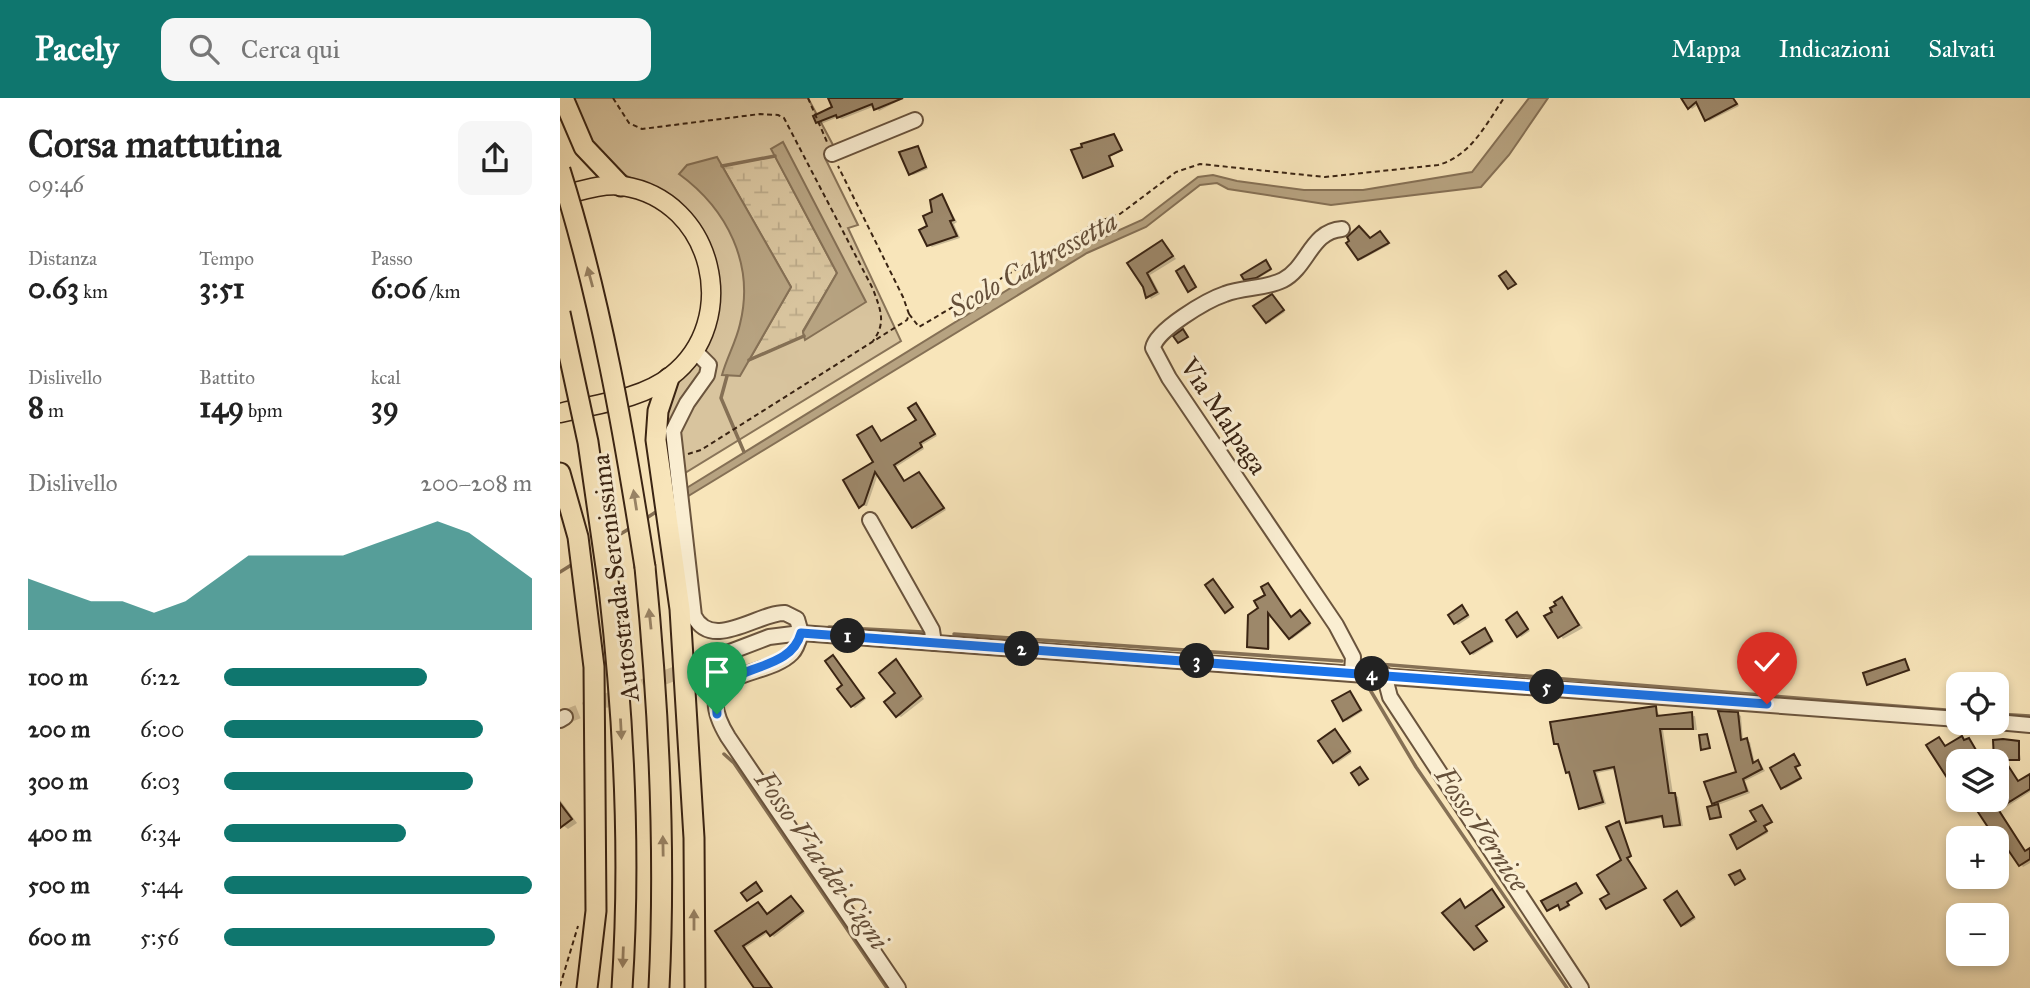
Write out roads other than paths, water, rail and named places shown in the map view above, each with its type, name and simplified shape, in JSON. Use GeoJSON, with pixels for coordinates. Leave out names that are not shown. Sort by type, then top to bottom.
{"type":"FeatureCollection","features":[{"type":"Feature","properties":{"kind":"highway"},"geometry":{"type":"LineString","coordinates":[[563,98],[584,147],[621,186]]}},
{"type":"Feature","properties":{"kind":"highway","name":"Autostrada Serenissima"},"geometry":{"type":"LineString","coordinates":[[560,170],[594,291],[616,391],[645,568],[654,655],[662,820],[659,988]]}},
{"type":"Feature","properties":{"kind":"highway","name":"Autostrada Serenissima"},"geometry":{"type":"LineString","coordinates":[[560,313],[588,442],[618,663],[625,822],[622,988]]}},
{"type":"Feature","properties":{"kind":"highway"},"geometry":{"type":"LineString","coordinates":[[669,378],[657,420],[656,440],[672,468],[694,838],[695,988]]}},
{"type":"Feature","properties":{"kind":"highway"},"geometry":{"type":"LineString","coordinates":[[560,474],[578,537],[594,667],[596,911],[587,988]]}},
{"type":"Feature","properties":{"kind":"main road"},"geometry":{"type":"LineString","coordinates":[[560,196],[621,186],[649,194],[668,205],[685,220],[702,244],[711,273],[712,302],[705,331],[695,351],[669,378],[628,396],[560,413]]}},
{"type":"Feature","properties":{"kind":"street"},"geometry":{"type":"LineString","coordinates":[[832,154],[915,120]]}},
{"type":"Feature","properties":{"kind":"street","name":"Via Malpaga"},"geometry":{"type":"LineString","coordinates":[[1342,229],[1321,236],[1294,272],[1284,280],[1211,300],[1160,334],[1153,348],[1169,378],[1336,625],[1353,657],[1352,672]]}},
{"type":"Feature","properties":{"kind":"street"},"geometry":{"type":"LineString","coordinates":[[672,468],[673,431],[687,403],[707,374],[709,365],[695,351]]}},
{"type":"Feature","properties":{"kind":"street"},"geometry":{"type":"LineString","coordinates":[[675,519],[692,605],[699,624],[716,631],[781,612],[797,619],[801,633],[792,653],[784,659],[738,675],[728,682],[718,697],[717,714],[728,737],[898,988]]}},
{"type":"Feature","properties":{"kind":"street"},"geometry":{"type":"LineString","coordinates":[[870,520],[932,630],[934,643]]}},
{"type":"Feature","properties":{"kind":"street"},"geometry":{"type":"LineString","coordinates":[[714,658],[769,637],[801,633],[1384,674],[1946,718]]}},
{"type":"Feature","properties":{"kind":"street"},"geometry":{"type":"LineString","coordinates":[[1384,674],[1390,697],[1581,988]]}},
{"type":"Feature","properties":{"kind":"street"},"geometry":{"type":"LineString","coordinates":[[2009,723],[2030,725]]}},
{"type":"Feature","properties":{"kind":"waterway"},"geometry":{"type":"LineString","coordinates":[[722,166],[775,156]]}},
{"type":"Feature","properties":{"kind":"waterway"},"geometry":{"type":"LineString","coordinates":[[749,360],[804,336]]}},
{"type":"Feature","properties":{"kind":"waterway"},"geometry":{"type":"LineString","coordinates":[[727,376],[721,398],[744,452]]}},
{"type":"Feature","properties":{"kind":"waterway","name":"Scolo Caltressetta"},"geometry":{"type":"LineString","coordinates":[[645,519],[659,510]]}},
{"type":"Feature","properties":{"kind":"waterway","name":"Scolo Caltressetta"},"geometry":{"type":"LineString","coordinates":[[609,541],[632,527]]}},
{"type":"Feature","properties":{"kind":"waterway","name":"Scolo Caltressetta"},"geometry":{"type":"LineString","coordinates":[[560,572],[576,562]]}},
{"type":"Feature","properties":{"kind":"waterway"},"geometry":{"type":"LineString","coordinates":[[829,627],[923,632]]}},
{"type":"Feature","properties":{"kind":"waterway"},"geometry":{"type":"LineString","coordinates":[[954,634],[1342,661]]}},
{"type":"Feature","properties":{"kind":"waterway"},"geometry":{"type":"LineString","coordinates":[[1366,663],[1946,710]]}},
{"type":"Feature","properties":{"kind":"waterway","name":"Fosso Vernice"},"geometry":{"type":"LineString","coordinates":[[1369,688],[1416,767],[1567,988]]}},
{"type":"Feature","properties":{"kind":"waterway"},"geometry":{"type":"LineString","coordinates":[[2009,715],[2030,716]]}},
{"type":"Feature","properties":{"kind":"waterway","name":"Fosso Via dei Cigni"},"geometry":{"type":"LineString","coordinates":[[724,754],[734,763],[887,988]]}},
{"type":"Feature","properties":{"kind":"tunnel"},"geometry":{"type":"LineString","coordinates":[[565,717],[714,658]]}}]}
